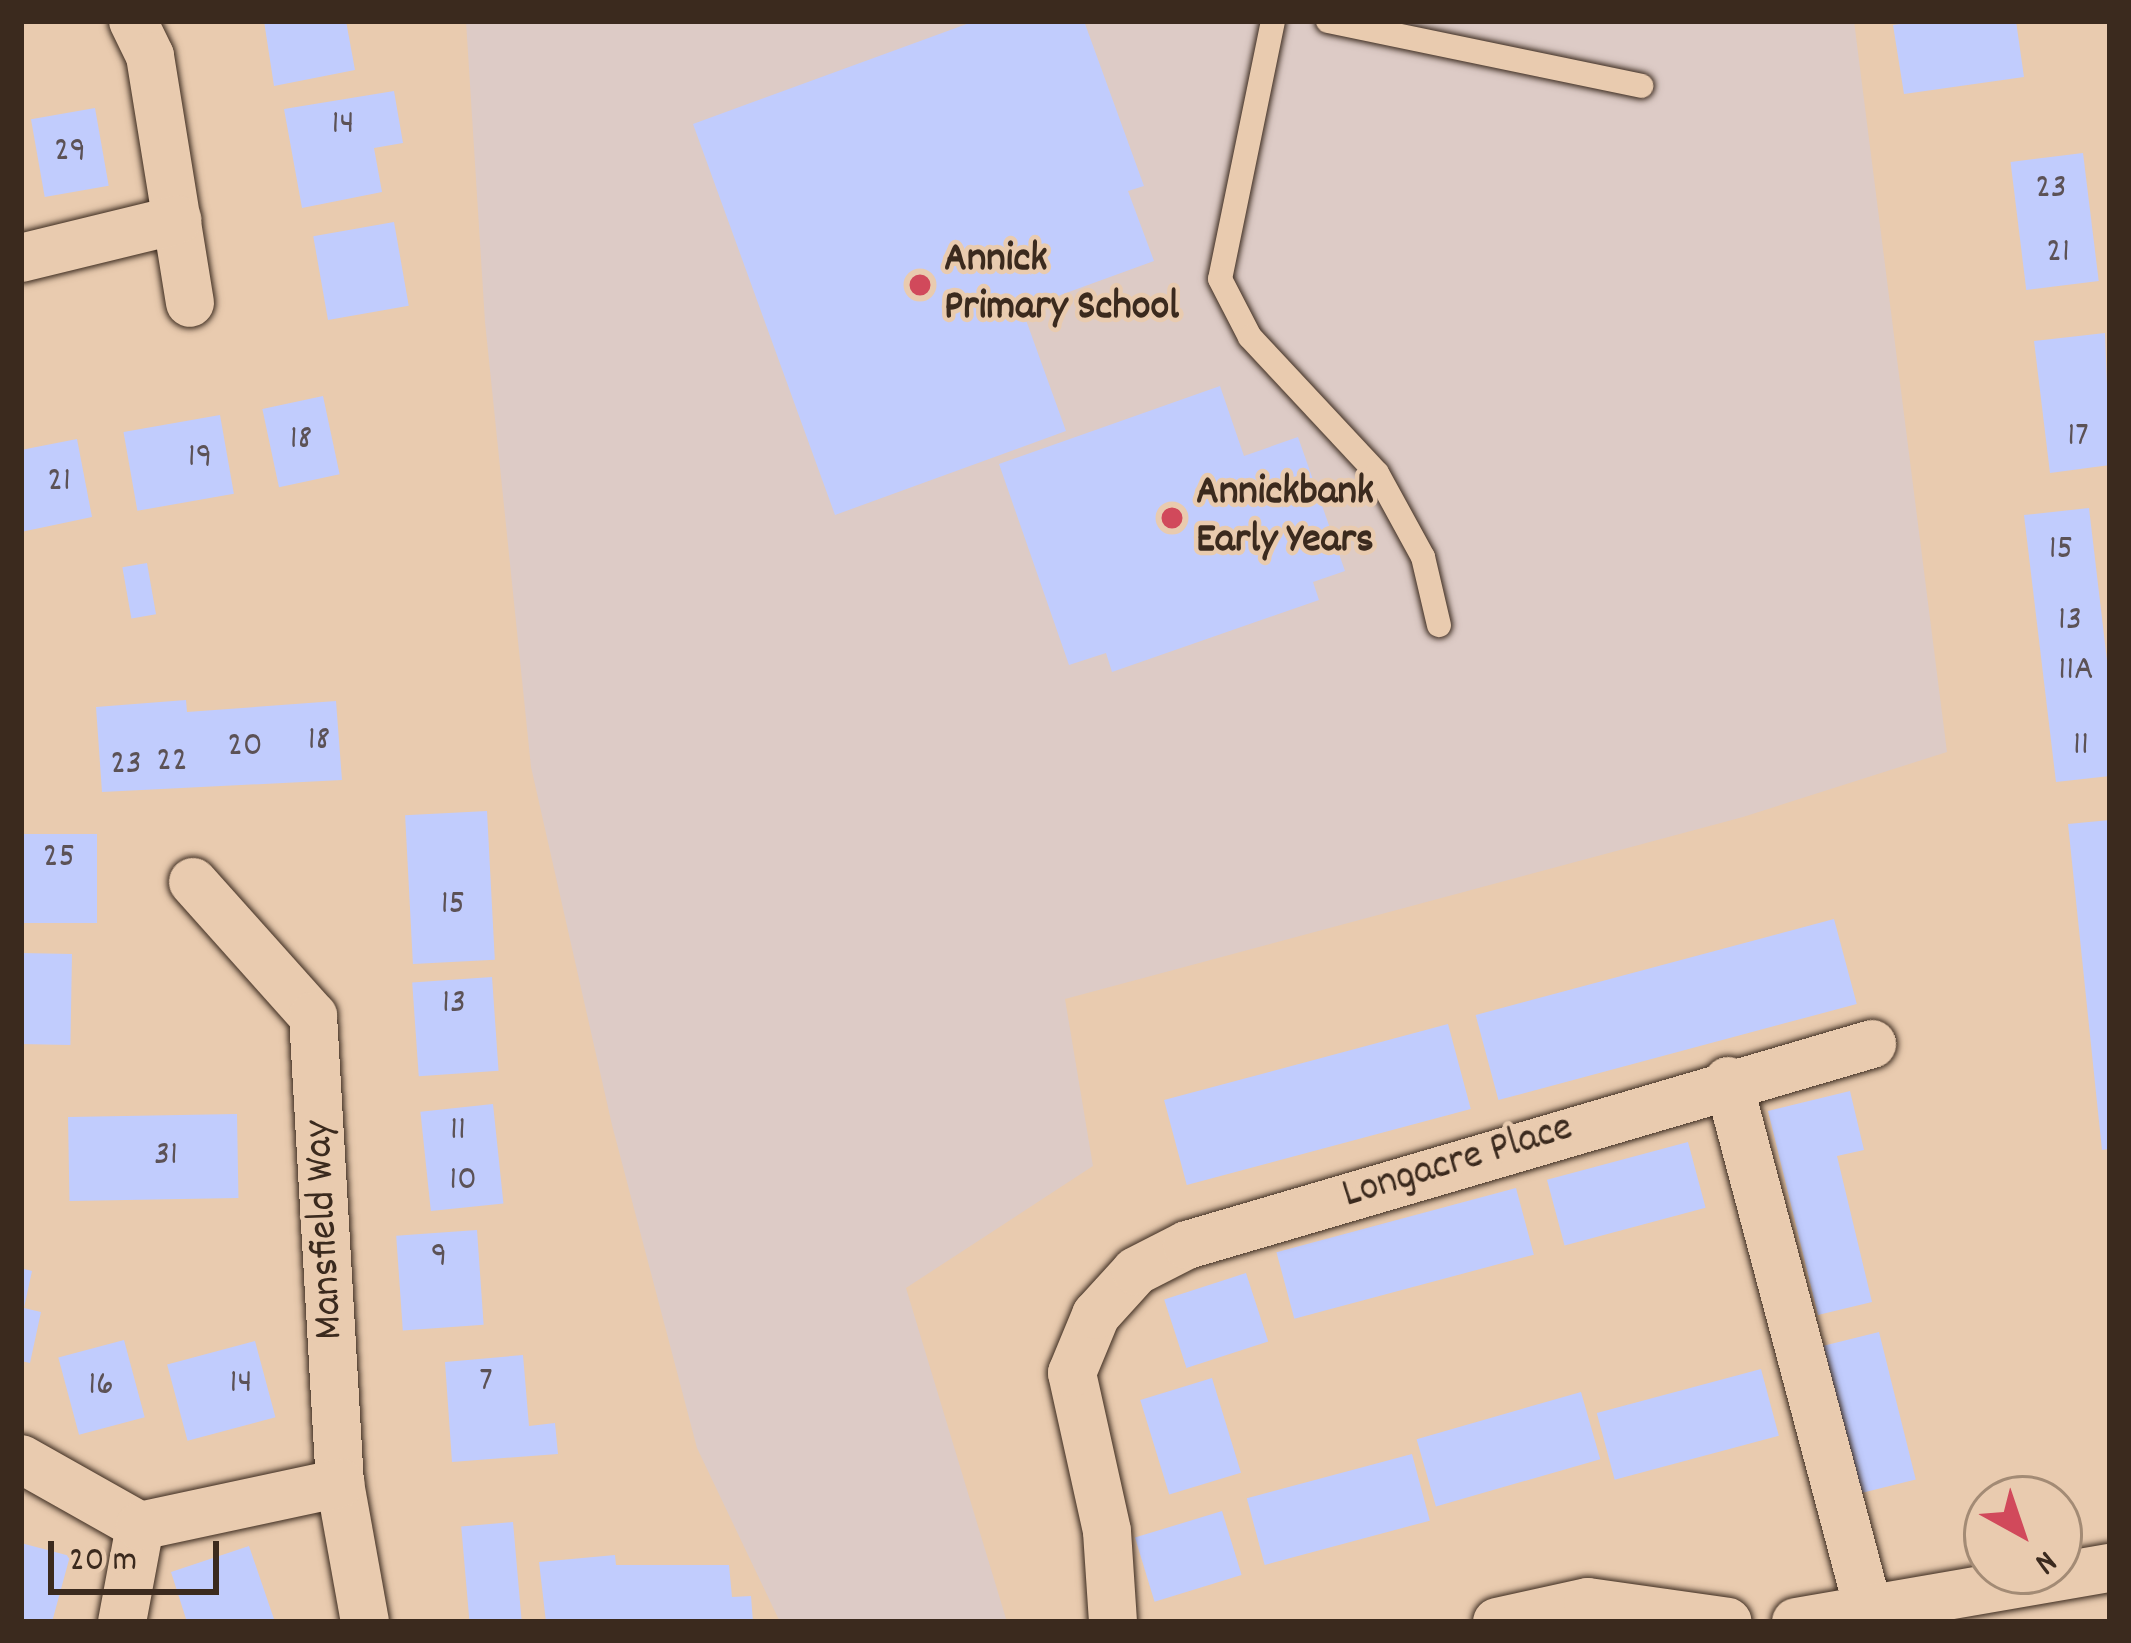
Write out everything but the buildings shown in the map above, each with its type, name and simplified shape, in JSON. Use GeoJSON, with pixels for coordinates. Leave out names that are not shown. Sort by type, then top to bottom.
{"type":"FeatureCollection","features":[{"type":"Feature","properties":{"kind":"street"},"geometry":{"type":"LineString","coordinates":[[133,21],[150,56],[190,303]]}},
{"type":"Feature","properties":{"kind":"street"},"geometry":{"type":"LineString","coordinates":[[21,258],[176,220]]}},
{"type":"Feature","properties":{"kind":"street","name":"Mansfield Way"},"geometry":{"type":"LineString","coordinates":[[193,882],[313,1016],[340,1483],[365,1622]]}},
{"type":"Feature","properties":{"kind":"street","name":"Longacre Place"},"geometry":{"type":"LineString","coordinates":[[1113,1622],[1107,1531],[1072,1373],[1096,1315],[1136,1271],[1187,1245],[1728,1081],[1872,1044]]}},
{"type":"Feature","properties":{"kind":"street"},"geometry":{"type":"LineString","coordinates":[[1728,1081],[1868,1607]]}},
{"type":"Feature","properties":{"kind":"street"},"geometry":{"type":"LineString","coordinates":[[21,1459],[140,1526],[340,1483]]}},
{"type":"Feature","properties":{"kind":"street"},"geometry":{"type":"LineString","coordinates":[[122,1622],[140,1526]]}},
{"type":"Feature","properties":{"kind":"street"},"geometry":{"type":"LineString","coordinates":[[1796,1622],[2110,1568]]}},
{"type":"Feature","properties":{"kind":"street"},"geometry":{"type":"LineString","coordinates":[[1521,1619],[1588,1602],[1728,1622]]}},
{"type":"Feature","properties":{"kind":"lane"},"geometry":{"type":"LineString","coordinates":[[1274,21],[1220,279],[1250,337],[1376,473],[1423,557],[1439,626]]}},
{"type":"Feature","properties":{"kind":"lane"},"geometry":{"type":"LineString","coordinates":[[1328,21],[1641,86]]}},
{"type":"Feature","properties":{"kind":"shaded area"},"geometry":{"type":"Polygon","coordinates":[[[466,21],[1854,21],[1947,752],[1743,817],[1065,999],[1093,1166],[906,1288],[1007,1622],[780,1622],[697,1448],[612,1125],[531,767],[485,322],[466,21]]]}},
{"type":"Feature","properties":{"kind":"place","name":"Annick Primary School"},"geometry":{"type":"Point","coordinates":[920,285]}},
{"type":"Feature","properties":{"kind":"place","name":"Annickbank Early Years"},"geometry":{"type":"Point","coordinates":[1172,518]}}]}
